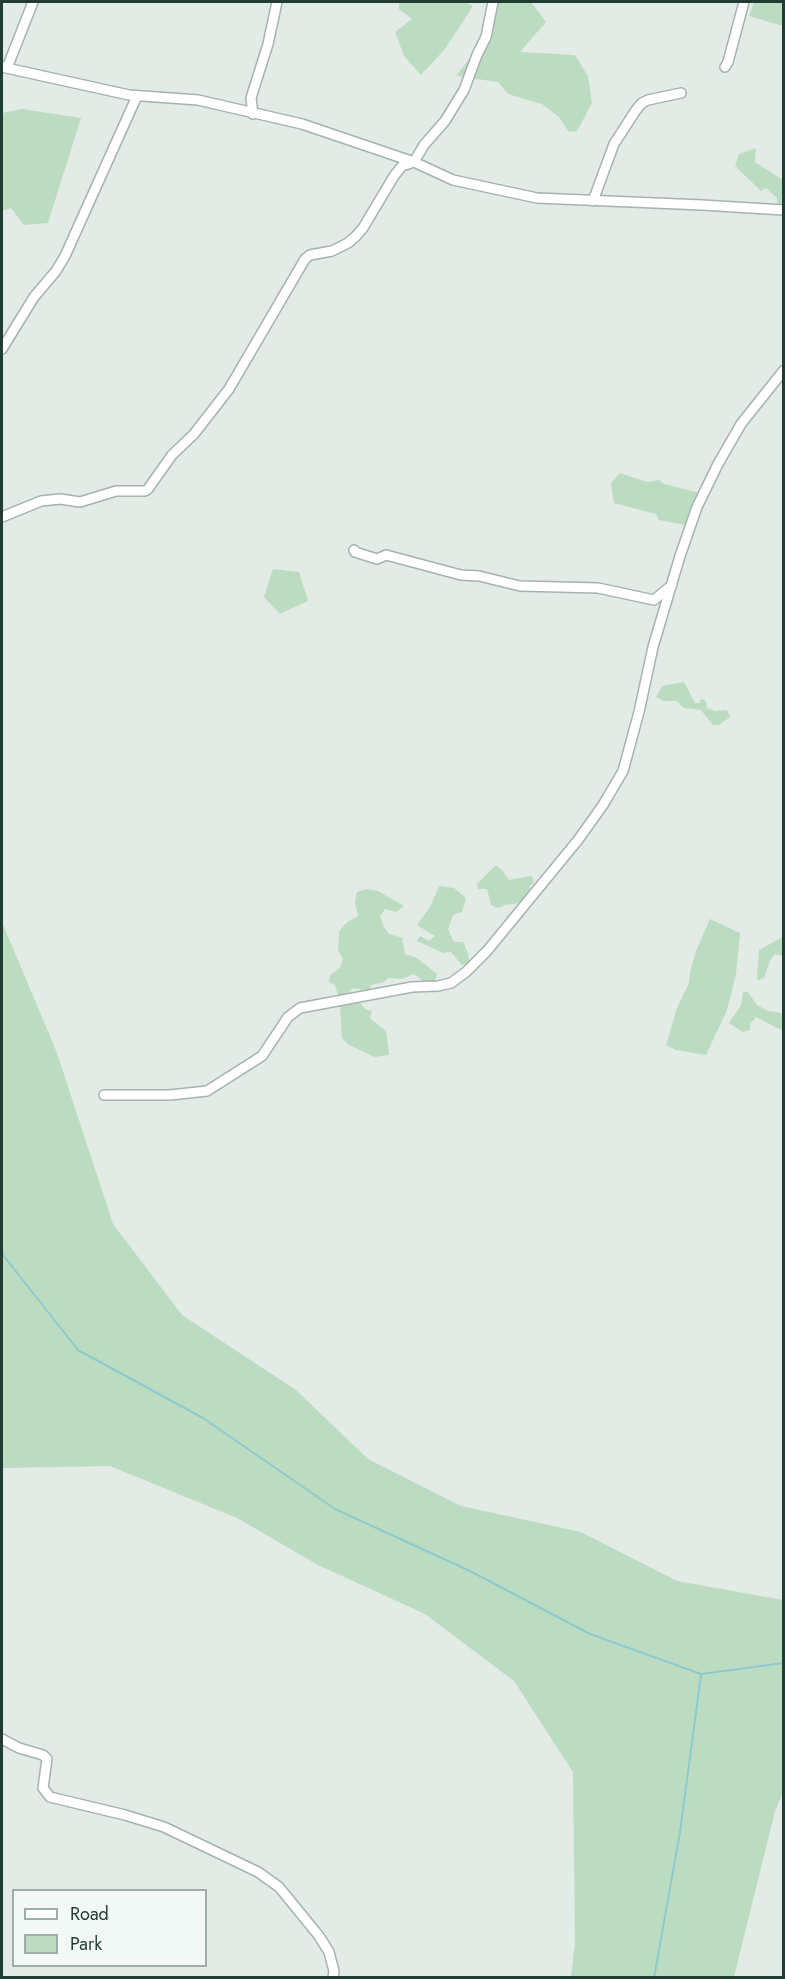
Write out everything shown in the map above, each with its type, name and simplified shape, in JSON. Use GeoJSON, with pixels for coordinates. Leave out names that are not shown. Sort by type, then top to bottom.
{"type":"FeatureCollection","features":[{"type":"Feature","properties":{"kind":"street"},"geometry":{"type":"LineString","coordinates":[[33,2],[4,68],[137,96],[198,100],[302,124],[414,162],[424,168],[466,183],[537,198],[702,204],[783,210]]}},
{"type":"Feature","properties":{"kind":"street"},"geometry":{"type":"LineString","coordinates":[[253,114],[251,98],[268,44],[277,2]]}},
{"type":"Feature","properties":{"kind":"street"},"geometry":{"type":"LineString","coordinates":[[2,517],[41,501],[60,499],[80,502],[116,491],[147,490],[172,455],[194,434],[229,389],[305,259],[310,255],[332,251],[356,236],[394,176],[402,166],[414,162],[464,90],[486,36],[493,2]]}},
{"type":"Feature","properties":{"kind":"street"},"geometry":{"type":"LineString","coordinates":[[724,67],[728,62],[744,2]]}},
{"type":"Feature","properties":{"kind":"street"},"geometry":{"type":"LineString","coordinates":[[593,201],[614,144],[636,110],[648,100],[681,93]]}},
{"type":"Feature","properties":{"kind":"street"},"geometry":{"type":"LineString","coordinates":[[2,349],[34,297],[56,271],[137,96]]}},
{"type":"Feature","properties":{"kind":"street"},"geometry":{"type":"LineString","coordinates":[[104,1095],[170,1095],[207,1091],[262,1056],[288,1017],[300,1008],[412,987],[438,986],[451,982],[466,972],[528,903],[578,840],[616,784],[627,758],[653,647],[697,507],[741,424],[783,370]]}},
{"type":"Feature","properties":{"kind":"street"},"geometry":{"type":"LineString","coordinates":[[354,550],[377,559],[386,555],[460,575],[479,576],[520,586],[598,588],[654,600],[672,585]]}},
{"type":"Feature","properties":{"kind":"street"},"geometry":{"type":"LineString","coordinates":[[2,1739],[19,1748],[43,1755],[47,1759],[43,1788],[50,1797],[164,1827],[231,1857],[279,1887],[319,1936],[329,1952],[334,1971],[333,1977]]}},
{"type":"Feature","properties":{"kind":"green space"},"geometry":{"type":"Polygon","coordinates":[[[399,2],[465,2],[473,6],[445,49],[421,75],[404,56],[395,32],[412,19],[399,9],[399,2]]]}},
{"type":"Feature","properties":{"kind":"green space"},"geometry":{"type":"Polygon","coordinates":[[[491,2],[531,2],[546,22],[520,52],[575,55],[588,76],[592,103],[577,131],[569,132],[559,117],[542,104],[508,94],[498,82],[456,76],[473,54],[486,26],[491,2]]]}},
{"type":"Feature","properties":{"kind":"green space"},"geometry":{"type":"Polygon","coordinates":[[[754,2],[783,2],[783,26],[749,16],[754,2]]]}},
{"type":"Feature","properties":{"kind":"green space"},"geometry":{"type":"Polygon","coordinates":[[[22,109],[81,118],[48,223],[24,225],[11,208],[2,211],[2,113],[22,109]]]}},
{"type":"Feature","properties":{"kind":"green space"},"geometry":{"type":"Polygon","coordinates":[[[756,148],[755,162],[783,180],[783,211],[778,211],[777,198],[766,188],[761,191],[735,166],[739,154],[756,148]]]}},
{"type":"Feature","properties":{"kind":"green space"},"geometry":{"type":"Polygon","coordinates":[[[620,473],[647,482],[659,480],[664,484],[700,493],[690,526],[659,520],[656,514],[614,503],[611,483],[620,473]]]}},
{"type":"Feature","properties":{"kind":"green space"},"geometry":{"type":"Polygon","coordinates":[[[273,569],[299,572],[308,601],[280,614],[264,597],[273,569]]]}},
{"type":"Feature","properties":{"kind":"green space"},"geometry":{"type":"Polygon","coordinates":[[[684,682],[695,703],[700,703],[701,699],[706,701],[707,708],[715,711],[727,710],[730,717],[719,725],[713,725],[701,710],[684,708],[676,701],[664,701],[656,697],[662,686],[684,682]]]}},
{"type":"Feature","properties":{"kind":"green space"},"geometry":{"type":"Polygon","coordinates":[[[496,865],[509,880],[532,876],[534,883],[529,886],[533,892],[529,898],[520,903],[498,908],[491,905],[487,889],[478,889],[477,884],[496,865]]]}},
{"type":"Feature","properties":{"kind":"green space"},"geometry":{"type":"Polygon","coordinates":[[[439,886],[454,888],[466,898],[462,912],[453,915],[448,929],[454,942],[463,942],[468,953],[469,962],[462,965],[451,952],[443,953],[417,941],[420,936],[429,941],[435,936],[417,925],[430,907],[439,886]]]}},
{"type":"Feature","properties":{"kind":"green space"},"geometry":{"type":"Polygon","coordinates":[[[366,889],[378,891],[404,906],[396,912],[385,909],[380,916],[384,927],[389,934],[402,938],[405,954],[417,958],[437,974],[434,983],[423,981],[414,974],[402,979],[388,978],[384,982],[371,985],[370,991],[353,988],[345,995],[338,995],[335,985],[329,982],[330,975],[340,968],[343,959],[338,950],[339,932],[346,923],[358,916],[355,902],[357,892],[366,889]]]}},
{"type":"Feature","properties":{"kind":"green space"},"geometry":{"type":"Polygon","coordinates":[[[710,919],[740,933],[736,974],[727,1010],[706,1055],[676,1050],[666,1045],[677,1008],[689,983],[696,951],[710,919]]]}},
{"type":"Feature","properties":{"kind":"green space"},"geometry":{"type":"Polygon","coordinates":[[[2,922],[57,1053],[113,1224],[182,1315],[296,1390],[368,1459],[461,1506],[581,1532],[677,1581],[783,1600],[783,1793],[775,1811],[734,1977],[571,1977],[575,1942],[573,1772],[514,1681],[425,1614],[318,1565],[237,1518],[110,1466],[2,1468],[2,922]]]}},
{"type":"Feature","properties":{"kind":"green space"},"geometry":{"type":"Polygon","coordinates":[[[783,937],[783,956],[775,954],[764,978],[757,980],[759,950],[783,937]]]}},
{"type":"Feature","properties":{"kind":"green space"},"geometry":{"type":"Polygon","coordinates":[[[743,992],[748,992],[757,1005],[768,1011],[781,1013],[783,1028],[781,1030],[756,1017],[750,1024],[750,1030],[743,1032],[729,1023],[741,1005],[743,992]]]}},
{"type":"Feature","properties":{"kind":"green space"},"geometry":{"type":"Polygon","coordinates":[[[352,1001],[359,1002],[366,1010],[372,1011],[370,1018],[386,1031],[389,1055],[375,1057],[349,1045],[342,1038],[340,1006],[352,1001]]]}},
{"type":"Feature","properties":{"kind":"waterway"},"geometry":{"type":"LineString","coordinates":[[2,1248],[3,1255],[78,1350],[203,1418],[335,1509],[470,1571],[590,1634],[701,1674],[784,1663]]}},
{"type":"Feature","properties":{"kind":"waterway"},"geometry":{"type":"LineString","coordinates":[[654,1978],[680,1832],[701,1675]]}}]}
